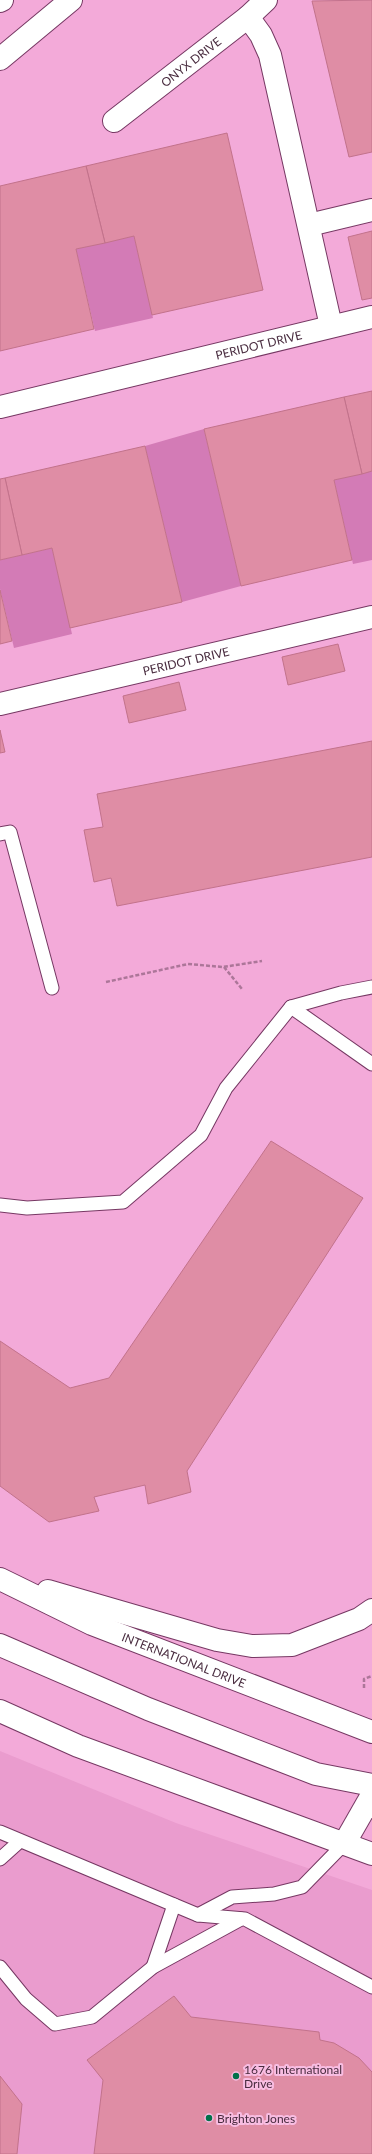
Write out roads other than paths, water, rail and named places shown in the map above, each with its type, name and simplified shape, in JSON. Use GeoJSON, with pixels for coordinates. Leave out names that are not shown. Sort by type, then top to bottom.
{"type":"FeatureCollection","features":[{"type":"Feature","properties":{"kind":"main road"},"geometry":{"type":"LineString","coordinates":[[0,59],[71,0]]}},
{"type":"Feature","properties":{"kind":"main road","name":"ONYX DRIVE"},"geometry":{"type":"LineString","coordinates":[[114,121],[248,17],[266,0]]}},
{"type":"Feature","properties":{"kind":"main road"},"geometry":{"type":"LineString","coordinates":[[248,17],[261,35],[270,55],[331,326]]}},
{"type":"Feature","properties":{"kind":"main road"},"geometry":{"type":"LineString","coordinates":[[309,225],[372,210]]}},
{"type":"Feature","properties":{"kind":"main road","name":"PERIDOT DRIVE"},"geometry":{"type":"LineString","coordinates":[[0,407],[372,317]]}},
{"type":"Feature","properties":{"kind":"main road","name":"PERIDOT DRIVE"},"geometry":{"type":"LineString","coordinates":[[0,704],[372,617]]}},
{"type":"Feature","properties":{"kind":"main road"},"geometry":{"type":"LineString","coordinates":[[0,1578],[217,1640],[252,1646],[292,1645],[360,1619],[372,1610]]}},
{"type":"Feature","properties":{"kind":"main road","name":"INTERNATIONAL DRIVE"},"geometry":{"type":"LineString","coordinates":[[0,1578],[92,1624],[372,1732]]}},
{"type":"Feature","properties":{"kind":"main road"},"geometry":{"type":"LineString","coordinates":[[0,1645],[148,1709],[316,1774],[372,1785]]}},
{"type":"Feature","properties":{"kind":"main road"},"geometry":{"type":"LineString","coordinates":[[6,1715],[78,1746],[372,1854]]}},
{"type":"Feature","properties":{"kind":"main road"},"geometry":{"type":"LineString","coordinates":[[344,1844],[372,1795]]}},
{"type":"Feature","properties":{"kind":"lane"},"geometry":{"type":"LineString","coordinates":[[0,834],[10,832],[52,988]]}},
{"type":"Feature","properties":{"kind":"lane"},"geometry":{"type":"LineString","coordinates":[[0,1205],[27,1208],[124,1202],[201,1135],[226,1088],[291,1007],[340,993],[372,987]]}},
{"type":"Feature","properties":{"kind":"lane"},"geometry":{"type":"LineString","coordinates":[[291,1007],[372,1064]]}},
{"type":"Feature","properties":{"kind":"lane"},"geometry":{"type":"LineString","coordinates":[[0,1832],[198,1915],[245,1919],[372,1988]]}},
{"type":"Feature","properties":{"kind":"lane"},"geometry":{"type":"LineString","coordinates":[[0,1859],[20,1841]]}},
{"type":"Feature","properties":{"kind":"lane"},"geometry":{"type":"LineString","coordinates":[[198,1915],[232,1897],[274,1894],[302,1887],[344,1844]]}},
{"type":"Feature","properties":{"kind":"lane"},"geometry":{"type":"LineString","coordinates":[[153,1967],[174,1905]]}},
{"type":"Feature","properties":{"kind":"lane"},"geometry":{"type":"LineString","coordinates":[[0,1967],[26,1999],[55,2024],[92,2017],[153,1967],[241,1919]]}},
{"type":"Feature","properties":{"kind":"place","name":"1676 International Drive"},"geometry":{"type":"Point","coordinates":[236,2076]}},
{"type":"Feature","properties":{"kind":"place","name":"Brighton Jones"},"geometry":{"type":"Point","coordinates":[209,2118]}}]}
